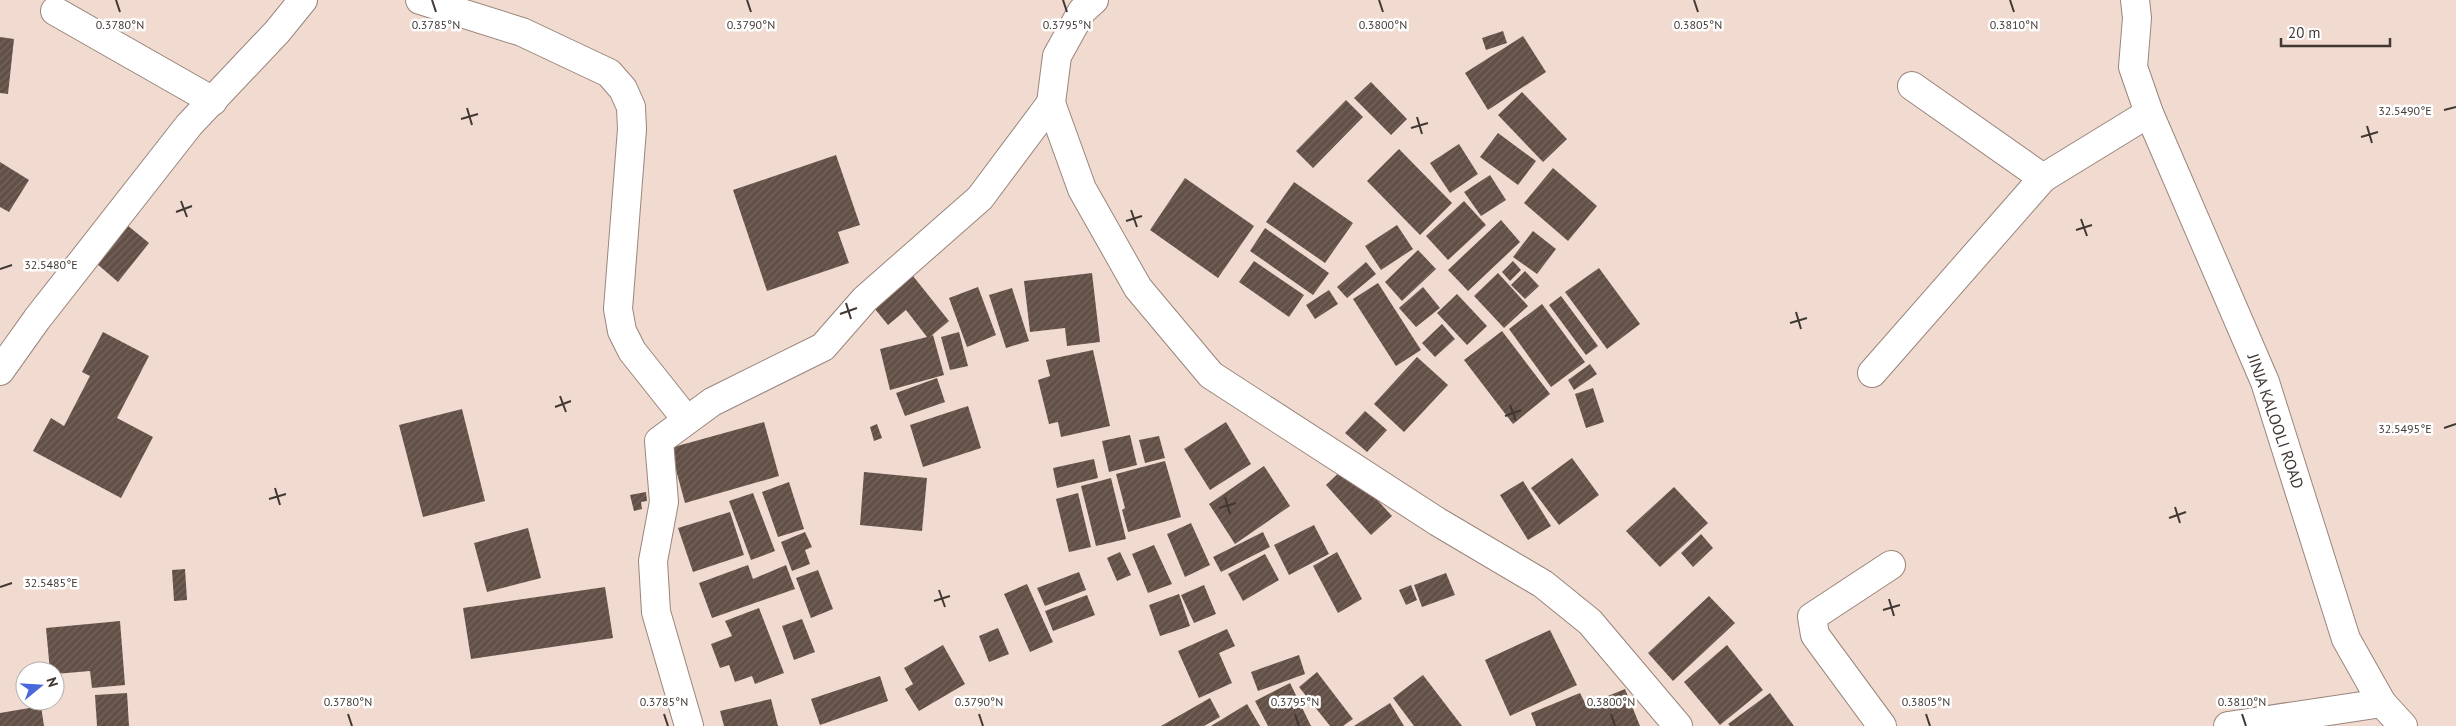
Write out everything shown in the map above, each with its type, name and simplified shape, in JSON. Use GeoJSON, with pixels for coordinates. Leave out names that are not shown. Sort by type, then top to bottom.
{"type":"FeatureCollection","features":[{"type":"Feature","properties":{"kind":"street"},"geometry":{"type":"LineString","coordinates":[[0,371],[37,319],[189,125],[277,32],[303,0]]}},
{"type":"Feature","properties":{"kind":"street"},"geometry":{"type":"LineString","coordinates":[[420,0],[522,32],[609,73],[623,89],[631,107],[632,129],[618,309],[620,324],[632,351],[686,419]]}},
{"type":"Feature","properties":{"kind":"street"},"geometry":{"type":"LineString","coordinates":[[1094,0],[1082,12],[1057,56],[1051,103],[1082,189],[1138,288],[1211,375],[1438,522],[1543,584],[1590,622],[1678,726]]}},
{"type":"Feature","properties":{"kind":"street","name":"JINJA KALOOLI ROAD"},"geometry":{"type":"LineString","coordinates":[[2135,0],[2137,18],[2133,67],[2149,113],[2266,382],[2346,639],[2382,703],[2403,726]]}},
{"type":"Feature","properties":{"kind":"street"},"geometry":{"type":"LineString","coordinates":[[55,11],[212,101]]}},
{"type":"Feature","properties":{"kind":"street"},"geometry":{"type":"LineString","coordinates":[[1912,86],[2043,178]]}},
{"type":"Feature","properties":{"kind":"street"},"geometry":{"type":"LineString","coordinates":[[689,726],[656,612],[653,561],[664,502],[659,441],[686,419],[712,402],[823,347],[865,299],[980,198],[1051,103]]}},
{"type":"Feature","properties":{"kind":"street"},"geometry":{"type":"LineString","coordinates":[[1872,373],[2043,178],[2149,113]]}},
{"type":"Feature","properties":{"kind":"street"},"geometry":{"type":"LineString","coordinates":[[1882,726],[1815,635],[1812,617],[1891,565]]}},
{"type":"Feature","properties":{"kind":"street"},"geometry":{"type":"LineString","coordinates":[[2228,726],[2382,703]]}},
{"type":"Feature","properties":{"kind":"building"},"geometry":{"type":"Polygon","coordinates":[[[1503,31],[1507,43],[1486,50],[1482,38],[1503,31]]]}},
{"type":"Feature","properties":{"kind":"building"},"geometry":{"type":"Polygon","coordinates":[[[1523,36],[1546,72],[1488,110],[1465,73],[1523,36]]]}},
{"type":"Feature","properties":{"kind":"building"},"geometry":{"type":"Polygon","coordinates":[[[0,37],[14,39],[8,94],[0,93],[0,37]]]}},
{"type":"Feature","properties":{"kind":"building"},"geometry":{"type":"Polygon","coordinates":[[[1371,82],[1407,119],[1391,135],[1354,98],[1371,82]]]}},
{"type":"Feature","properties":{"kind":"building"},"geometry":{"type":"Polygon","coordinates":[[[1522,92],[1567,139],[1543,162],[1498,115],[1522,92]]]}},
{"type":"Feature","properties":{"kind":"building"},"geometry":{"type":"Polygon","coordinates":[[[1346,100],[1363,117],[1313,168],[1296,151],[1346,100]]]}},
{"type":"Feature","properties":{"kind":"building"},"geometry":{"type":"Polygon","coordinates":[[[1498,133],[1536,161],[1518,185],[1480,157],[1498,133]]]}},
{"type":"Feature","properties":{"kind":"building"},"geometry":{"type":"Polygon","coordinates":[[[1459,144],[1478,174],[1450,193],[1430,163],[1459,144]]]}},
{"type":"Feature","properties":{"kind":"building"},"geometry":{"type":"Polygon","coordinates":[[[1399,149],[1452,203],[1420,235],[1367,181],[1399,149]]]}},
{"type":"Feature","properties":{"kind":"building"},"geometry":{"type":"Polygon","coordinates":[[[836,155],[860,225],[838,232],[849,263],[767,291],[733,190],[836,155]]]}},
{"type":"Feature","properties":{"kind":"building"},"geometry":{"type":"Polygon","coordinates":[[[0,162],[29,180],[9,212],[0,207],[0,162]]]}},
{"type":"Feature","properties":{"kind":"building"},"geometry":{"type":"Polygon","coordinates":[[[1553,168],[1597,206],[1568,241],[1524,203],[1553,168]]]}},
{"type":"Feature","properties":{"kind":"building"},"geometry":{"type":"Polygon","coordinates":[[[1490,175],[1506,200],[1481,216],[1464,192],[1490,175]]]}},
{"type":"Feature","properties":{"kind":"building"},"geometry":{"type":"Polygon","coordinates":[[[1185,178],[1254,226],[1218,278],[1150,230],[1185,178]]]}},
{"type":"Feature","properties":{"kind":"building"},"geometry":{"type":"Polygon","coordinates":[[[1294,182],[1353,223],[1325,263],[1266,222],[1294,182]]]}},
{"type":"Feature","properties":{"kind":"building"},"geometry":{"type":"Polygon","coordinates":[[[1464,201],[1486,225],[1448,260],[1426,236],[1464,201]]]}},
{"type":"Feature","properties":{"kind":"building"},"geometry":{"type":"Polygon","coordinates":[[[1501,220],[1520,242],[1468,291],[1448,270],[1501,220]]]}},
{"type":"Feature","properties":{"kind":"building"},"geometry":{"type":"Polygon","coordinates":[[[127,225],[149,243],[118,282],[96,263],[127,225]]]}},
{"type":"Feature","properties":{"kind":"building"},"geometry":{"type":"Polygon","coordinates":[[[1397,225],[1413,249],[1381,270],[1365,246],[1397,225]]]}},
{"type":"Feature","properties":{"kind":"building"},"geometry":{"type":"Polygon","coordinates":[[[1265,228],[1329,273],[1313,295],[1250,251],[1265,228]]]}},
{"type":"Feature","properties":{"kind":"building"},"geometry":{"type":"Polygon","coordinates":[[[1533,231],[1556,249],[1537,274],[1513,257],[1533,231]]]}},
{"type":"Feature","properties":{"kind":"building"},"geometry":{"type":"Polygon","coordinates":[[[1418,250],[1436,269],[1402,301],[1385,282],[1418,250]]]}},
{"type":"Feature","properties":{"kind":"building"},"geometry":{"type":"Polygon","coordinates":[[[1254,261],[1304,295],[1289,317],[1239,282],[1254,261]]]}},
{"type":"Feature","properties":{"kind":"building"},"geometry":{"type":"Polygon","coordinates":[[[1513,261],[1521,270],[1510,281],[1502,272],[1513,261]]]}},
{"type":"Feature","properties":{"kind":"building"},"geometry":{"type":"Polygon","coordinates":[[[1366,262],[1376,274],[1347,298],[1337,287],[1366,262]]]}},
{"type":"Feature","properties":{"kind":"building"},"geometry":{"type":"Polygon","coordinates":[[[1599,268],[1640,324],[1607,349],[1565,292],[1599,268]]]}},
{"type":"Feature","properties":{"kind":"building"},"geometry":{"type":"Polygon","coordinates":[[[909,271],[949,321],[931,336],[933,335],[944,375],[890,390],[880,349],[927,337],[906,310],[888,325],[870,303],[909,271]]]}},
{"type":"Feature","properties":{"kind":"building"},"geometry":{"type":"Polygon","coordinates":[[[1525,271],[1539,286],[1525,299],[1511,285],[1525,271]]]}},
{"type":"Feature","properties":{"kind":"building"},"geometry":{"type":"Polygon","coordinates":[[[1092,273],[1100,342],[1067,346],[1065,328],[1030,332],[1024,281],[1092,273]]]}},
{"type":"Feature","properties":{"kind":"building"},"geometry":{"type":"Polygon","coordinates":[[[1498,273],[1528,306],[1504,328],[1474,296],[1498,273]]]}},
{"type":"Feature","properties":{"kind":"building"},"geometry":{"type":"Polygon","coordinates":[[[1378,283],[1421,350],[1396,366],[1353,299],[1378,283]]]}},
{"type":"Feature","properties":{"kind":"building"},"geometry":{"type":"Polygon","coordinates":[[[978,287],[996,335],[967,347],[949,298],[978,287]]]}},
{"type":"Feature","properties":{"kind":"building"},"geometry":{"type":"Polygon","coordinates":[[[1423,287],[1440,308],[1416,327],[1399,308],[1423,287]]]}},
{"type":"Feature","properties":{"kind":"building"},"geometry":{"type":"Polygon","coordinates":[[[1012,288],[1029,341],[1006,348],[989,295],[1012,288]]]}},
{"type":"Feature","properties":{"kind":"building"},"geometry":{"type":"Polygon","coordinates":[[[1329,290],[1338,304],[1315,319],[1306,305],[1329,290]]]}},
{"type":"Feature","properties":{"kind":"building"},"geometry":{"type":"Polygon","coordinates":[[[1457,294],[1487,326],[1467,345],[1437,313],[1457,294]]]}},
{"type":"Feature","properties":{"kind":"building"},"geometry":{"type":"Polygon","coordinates":[[[1561,296],[1598,346],[1586,355],[1549,305],[1561,296]]]}},
{"type":"Feature","properties":{"kind":"building"},"geometry":{"type":"Polygon","coordinates":[[[1542,304],[1585,362],[1551,387],[1509,329],[1542,304]]]}},
{"type":"Feature","properties":{"kind":"building"},"geometry":{"type":"Polygon","coordinates":[[[1442,324],[1455,339],[1435,357],[1422,343],[1442,324]]]}},
{"type":"Feature","properties":{"kind":"building"},"geometry":{"type":"Polygon","coordinates":[[[1502,331],[1550,394],[1513,424],[1464,360],[1502,331]]]}},
{"type":"Feature","properties":{"kind":"building"},"geometry":{"type":"Polygon","coordinates":[[[103,332],[149,356],[117,418],[153,437],[121,498],[33,451],[51,418],[64,426],[90,376],[82,372],[103,332]]]}},
{"type":"Feature","properties":{"kind":"building"},"geometry":{"type":"Polygon","coordinates":[[[959,332],[968,366],[950,370],[941,337],[959,332]]]}},
{"type":"Feature","properties":{"kind":"building"},"geometry":{"type":"Polygon","coordinates":[[[1093,350],[1110,426],[1061,437],[1058,422],[1049,424],[1038,380],[1050,376],[1046,360],[1093,350]]]}},
{"type":"Feature","properties":{"kind":"building"},"geometry":{"type":"Polygon","coordinates":[[[1417,357],[1448,385],[1404,432],[1374,404],[1417,357]]]}},
{"type":"Feature","properties":{"kind":"building"},"geometry":{"type":"Polygon","coordinates":[[[1590,364],[1597,374],[1574,390],[1568,380],[1590,364]]]}},
{"type":"Feature","properties":{"kind":"building"},"geometry":{"type":"Polygon","coordinates":[[[937,378],[945,402],[905,416],[896,393],[937,378]]]}},
{"type":"Feature","properties":{"kind":"building"},"geometry":{"type":"Polygon","coordinates":[[[1593,388],[1604,422],[1586,428],[1575,394],[1593,388]]]}},
{"type":"Feature","properties":{"kind":"building"},"geometry":{"type":"Polygon","coordinates":[[[968,406],[981,448],[923,467],[910,425],[968,406]]]}},
{"type":"Feature","properties":{"kind":"building"},"geometry":{"type":"Polygon","coordinates":[[[462,409],[485,501],[423,517],[399,425],[462,409]]]}},
{"type":"Feature","properties":{"kind":"building"},"geometry":{"type":"Polygon","coordinates":[[[1365,411],[1387,430],[1367,452],[1345,433],[1365,411]]]}},
{"type":"Feature","properties":{"kind":"building"},"geometry":{"type":"Polygon","coordinates":[[[764,422],[779,476],[685,503],[670,448],[764,422]]]}},
{"type":"Feature","properties":{"kind":"building"},"geometry":{"type":"Polygon","coordinates":[[[1226,422],[1251,464],[1210,490],[1184,449],[1226,422]]]}},
{"type":"Feature","properties":{"kind":"building"},"geometry":{"type":"Polygon","coordinates":[[[877,424],[882,438],[874,441],[870,427],[877,424]]]}},
{"type":"Feature","properties":{"kind":"building"},"geometry":{"type":"Polygon","coordinates":[[[1130,435],[1137,465],[1109,472],[1102,441],[1130,435]]]}},
{"type":"Feature","properties":{"kind":"building"},"geometry":{"type":"Polygon","coordinates":[[[1159,436],[1165,458],[1145,463],[1139,440],[1159,436]]]}},
{"type":"Feature","properties":{"kind":"building"},"geometry":{"type":"Polygon","coordinates":[[[1572,458],[1599,495],[1559,525],[1531,488],[1572,458]]]}},
{"type":"Feature","properties":{"kind":"building"},"geometry":{"type":"Polygon","coordinates":[[[1094,459],[1098,478],[1057,488],[1053,468],[1094,459]]]}},
{"type":"Feature","properties":{"kind":"building"},"geometry":{"type":"Polygon","coordinates":[[[1165,461],[1181,517],[1128,532],[1122,510],[1125,508],[1116,474],[1165,461]]]}},
{"type":"Feature","properties":{"kind":"building"},"geometry":{"type":"Polygon","coordinates":[[[1264,466],[1290,506],[1235,544],[1209,504],[1264,466]]]}},
{"type":"Feature","properties":{"kind":"building"},"geometry":{"type":"Polygon","coordinates":[[[1346,466],[1392,516],[1371,535],[1326,485],[1346,466]]]}},
{"type":"Feature","properties":{"kind":"building"},"geometry":{"type":"Polygon","coordinates":[[[864,472],[927,478],[922,531],[860,525],[864,472]]]}},
{"type":"Feature","properties":{"kind":"building"},"geometry":{"type":"Polygon","coordinates":[[[1111,478],[1126,539],[1096,546],[1081,486],[1111,478]]]}},
{"type":"Feature","properties":{"kind":"building"},"geometry":{"type":"Polygon","coordinates":[[[1523,481],[1551,526],[1528,540],[1500,495],[1523,481]]]}},
{"type":"Feature","properties":{"kind":"building"},"geometry":{"type":"Polygon","coordinates":[[[789,482],[804,529],[778,537],[762,492],[789,482]]]}},
{"type":"Feature","properties":{"kind":"building"},"geometry":{"type":"Polygon","coordinates":[[[1674,487],[1708,523],[1660,567],[1626,531],[1674,487]]]}},
{"type":"Feature","properties":{"kind":"building"},"geometry":{"type":"Polygon","coordinates":[[[646,492],[647,501],[641,502],[642,509],[634,511],[630,495],[646,492]]]}},
{"type":"Feature","properties":{"kind":"building"},"geometry":{"type":"Polygon","coordinates":[[[753,493],[775,551],[751,560],[729,501],[753,493]]]}},
{"type":"Feature","properties":{"kind":"building"},"geometry":{"type":"Polygon","coordinates":[[[1078,493],[1091,547],[1069,552],[1056,499],[1078,493]]]}},
{"type":"Feature","properties":{"kind":"building"},"geometry":{"type":"Polygon","coordinates":[[[730,512],[744,555],[693,572],[678,528],[730,512]]]}},
{"type":"Feature","properties":{"kind":"building"},"geometry":{"type":"Polygon","coordinates":[[[1191,523],[1210,565],[1185,577],[1167,534],[1191,523]]]}},
{"type":"Feature","properties":{"kind":"building"},"geometry":{"type":"Polygon","coordinates":[[[1314,525],[1329,554],[1289,575],[1274,545],[1314,525]]]}},
{"type":"Feature","properties":{"kind":"building"},"geometry":{"type":"Polygon","coordinates":[[[528,528],[541,578],[487,592],[474,543],[528,528]]]}},
{"type":"Feature","properties":{"kind":"building"},"geometry":{"type":"Polygon","coordinates":[[[805,532],[812,547],[805,550],[810,564],[792,571],[781,542],[805,532]]]}},
{"type":"Feature","properties":{"kind":"building"},"geometry":{"type":"Polygon","coordinates":[[[1263,532],[1270,547],[1221,572],[1213,557],[1263,532]]]}},
{"type":"Feature","properties":{"kind":"building"},"geometry":{"type":"Polygon","coordinates":[[[1701,534],[1713,548],[1693,567],[1681,553],[1701,534]]]}},
{"type":"Feature","properties":{"kind":"building"},"geometry":{"type":"Polygon","coordinates":[[[1154,545],[1172,584],[1148,593],[1132,554],[1154,545]]]}},
{"type":"Feature","properties":{"kind":"building"},"geometry":{"type":"Polygon","coordinates":[[[1120,552],[1131,575],[1117,581],[1107,558],[1120,552]]]}},
{"type":"Feature","properties":{"kind":"building"},"geometry":{"type":"Polygon","coordinates":[[[1337,552],[1362,599],[1338,613],[1313,566],[1337,552]]]}},
{"type":"Feature","properties":{"kind":"building"},"geometry":{"type":"Polygon","coordinates":[[[1265,554],[1279,580],[1243,601],[1228,574],[1265,554]]]}},
{"type":"Feature","properties":{"kind":"building"},"geometry":{"type":"Polygon","coordinates":[[[748,565],[753,579],[786,565],[795,589],[712,618],[699,583],[748,565]]]}},
{"type":"Feature","properties":{"kind":"building"},"geometry":{"type":"Polygon","coordinates":[[[185,569],[187,600],[174,601],[172,570],[185,569]]]}},
{"type":"Feature","properties":{"kind":"building"},"geometry":{"type":"Polygon","coordinates":[[[818,570],[833,609],[811,618],[796,578],[818,570]]]}},
{"type":"Feature","properties":{"kind":"building"},"geometry":{"type":"Polygon","coordinates":[[[1079,572],[1086,590],[1045,606],[1037,588],[1079,572]]]}},
{"type":"Feature","properties":{"kind":"building"},"geometry":{"type":"Polygon","coordinates":[[[1446,573],[1455,595],[1422,607],[1414,585],[1446,573]]]}},
{"type":"Feature","properties":{"kind":"building"},"geometry":{"type":"Polygon","coordinates":[[[1027,584],[1053,642],[1030,652],[1004,594],[1027,584]]]}},
{"type":"Feature","properties":{"kind":"building"},"geometry":{"type":"Polygon","coordinates":[[[1204,585],[1216,614],[1194,623],[1181,595],[1204,585]]]}},
{"type":"Feature","properties":{"kind":"building"},"geometry":{"type":"Polygon","coordinates":[[[1411,585],[1417,600],[1406,605],[1399,590],[1411,585]]]}},
{"type":"Feature","properties":{"kind":"building"},"geometry":{"type":"Polygon","coordinates":[[[605,587],[613,638],[471,659],[463,608],[605,587]]]}},
{"type":"Feature","properties":{"kind":"building"},"geometry":{"type":"Polygon","coordinates":[[[1179,594],[1190,626],[1160,636],[1149,605],[1179,594]]]}},
{"type":"Feature","properties":{"kind":"building"},"geometry":{"type":"Polygon","coordinates":[[[1087,595],[1095,615],[1053,631],[1045,611],[1087,595]]]}},
{"type":"Feature","properties":{"kind":"building"},"geometry":{"type":"Polygon","coordinates":[[[1709,596],[1735,623],[1673,681],[1648,653],[1709,596]]]}},
{"type":"Feature","properties":{"kind":"building"},"geometry":{"type":"Polygon","coordinates":[[[759,608],[784,673],[755,684],[752,676],[735,682],[729,665],[720,668],[711,644],[732,636],[725,621],[759,608]]]}},
{"type":"Feature","properties":{"kind":"building"},"geometry":{"type":"Polygon","coordinates":[[[802,619],[815,652],[794,660],[782,626],[802,619]]]}},
{"type":"Feature","properties":{"kind":"building"},"geometry":{"type":"Polygon","coordinates":[[[120,621],[125,685],[92,688],[90,671],[65,673],[65,661],[49,661],[46,628],[120,621]]]}},
{"type":"Feature","properties":{"kind":"building"},"geometry":{"type":"Polygon","coordinates":[[[998,628],[1009,654],[989,662],[979,636],[998,628]]]}},
{"type":"Feature","properties":{"kind":"building"},"geometry":{"type":"Polygon","coordinates":[[[1227,629],[1235,646],[1219,653],[1232,683],[1199,698],[1178,651],[1227,629]]]}},
{"type":"Feature","properties":{"kind":"building"},"geometry":{"type":"Polygon","coordinates":[[[1550,630],[1577,685],[1510,716],[1485,660],[1550,630]]]}},
{"type":"Feature","properties":{"kind":"building"},"geometry":{"type":"Polygon","coordinates":[[[943,645],[965,684],[919,711],[905,689],[913,684],[904,668],[943,645]]]}},
{"type":"Feature","properties":{"kind":"building"},"geometry":{"type":"Polygon","coordinates":[[[1727,645],[1763,690],[1720,725],[1684,682],[1727,645]]]}},
{"type":"Feature","properties":{"kind":"building"},"geometry":{"type":"Polygon","coordinates":[[[1299,655],[1305,674],[1258,691],[1251,672],[1299,655]]]}},
{"type":"Feature","properties":{"kind":"building"},"geometry":{"type":"Polygon","coordinates":[[[1317,672],[1353,719],[1343,726],[1330,726],[1299,687],[1317,672]]]}},
{"type":"Feature","properties":{"kind":"building"},"geometry":{"type":"Polygon","coordinates":[[[1423,675],[1462,726],[1414,726],[1393,698],[1423,675]]]}},
{"type":"Feature","properties":{"kind":"building"},"geometry":{"type":"Polygon","coordinates":[[[880,676],[888,701],[820,725],[811,699],[880,676]]]}},
{"type":"Feature","properties":{"kind":"building"},"geometry":{"type":"Polygon","coordinates":[[[1290,683],[1311,726],[1268,726],[1255,701],[1290,683]]]}},
{"type":"Feature","properties":{"kind":"building"},"geometry":{"type":"Polygon","coordinates":[[[1625,689],[1640,726],[1536,726],[1531,713],[1580,693],[1586,705],[1625,689]]]}},
{"type":"Feature","properties":{"kind":"building"},"geometry":{"type":"Polygon","coordinates":[[[127,693],[129,726],[97,726],[95,695],[127,693]]]}},
{"type":"Feature","properties":{"kind":"building"},"geometry":{"type":"Polygon","coordinates":[[[1770,693],[1794,726],[1730,726],[1728,724],[1770,693]]]}},
{"type":"Feature","properties":{"kind":"building"},"geometry":{"type":"Polygon","coordinates":[[[1210,698],[1220,717],[1204,726],[1161,726],[1210,698]]]}},
{"type":"Feature","properties":{"kind":"building"},"geometry":{"type":"Polygon","coordinates":[[[771,699],[778,726],[724,726],[720,711],[771,699]]]}},
{"type":"Feature","properties":{"kind":"building"},"geometry":{"type":"Polygon","coordinates":[[[1390,703],[1404,726],[1354,726],[1390,703]]]}},
{"type":"Feature","properties":{"kind":"building"},"geometry":{"type":"Polygon","coordinates":[[[1247,704],[1260,726],[1211,726],[1247,704]]]}},
{"type":"Feature","properties":{"kind":"building"},"geometry":{"type":"Polygon","coordinates":[[[15,710],[42,711],[44,726],[0,726],[0,713],[15,710]]]}}]}
